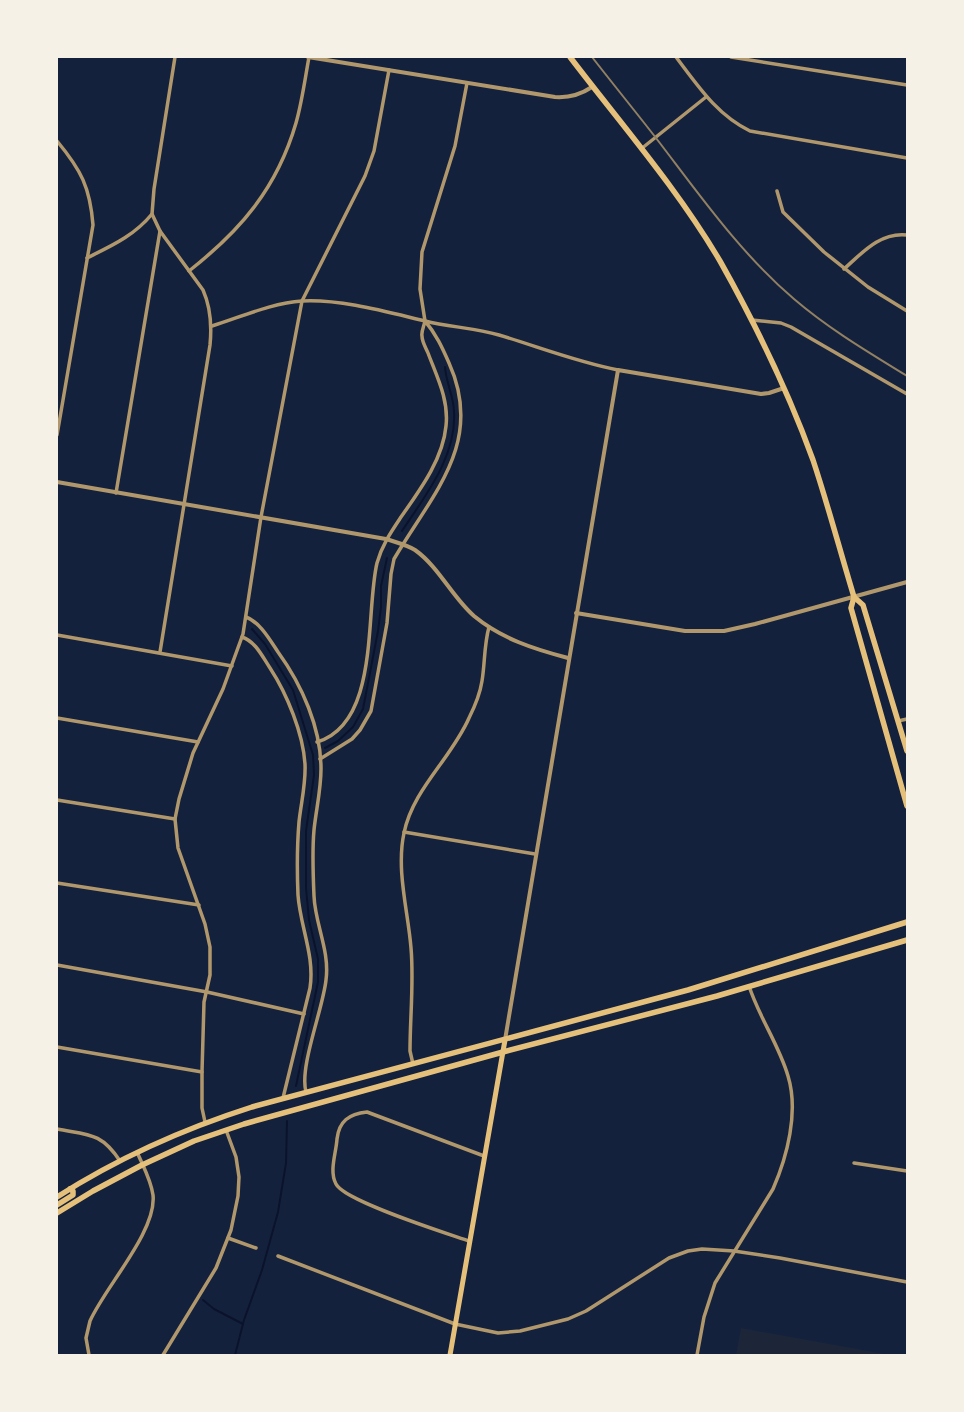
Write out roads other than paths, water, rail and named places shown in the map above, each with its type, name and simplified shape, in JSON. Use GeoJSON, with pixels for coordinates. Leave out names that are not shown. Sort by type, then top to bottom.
{"type":"FeatureCollection","features":[{"type":"Feature","properties":{"kind":"main road"},"geometry":{"type":"LineString","coordinates":[[570,57],[680,200],[713,251],[752,320],[784,388],[812,460],[854,597],[863,605],[907,751]]}},
{"type":"Feature","properties":{"kind":"main road"},"geometry":{"type":"LineString","coordinates":[[854,597],[851,608],[907,806]]}},
{"type":"Feature","properties":{"kind":"main road"},"geometry":{"type":"LineString","coordinates":[[900,925],[907,919]]}},
{"type":"Feature","properties":{"kind":"main road"},"geometry":{"type":"LineString","coordinates":[[57,1197],[137,1152],[205,1122],[283,1098],[688,990],[907,922]]}},
{"type":"Feature","properties":{"kind":"main road"},"geometry":{"type":"LineString","coordinates":[[57,1213],[93,1190],[142,1165],[194,1141],[226,1130],[503,1052],[749,986],[907,940]]}},
{"type":"Feature","properties":{"kind":"main road"},"geometry":{"type":"LineString","coordinates":[[898,942],[907,943]]}},
{"type":"Feature","properties":{"kind":"main road"},"geometry":{"type":"LineString","coordinates":[[450,1355],[505,1040]]}},
{"type":"Feature","properties":{"kind":"main road"},"geometry":{"type":"LineString","coordinates":[[57,1206],[72,1195],[73,1191],[70,1189]]}},
{"type":"Feature","properties":{"kind":"street"},"geometry":{"type":"LineString","coordinates":[[160,652],[212,326],[208,300],[203,290],[160,232],[152,214],[154,189],[175,57]]}},
{"type":"Feature","properties":{"kind":"street"},"geometry":{"type":"LineString","coordinates":[[189,271],[217,249],[237,228],[258,204],[274,179],[296,123],[308,57],[563,98],[583,93],[592,87]]}},
{"type":"Feature","properties":{"kind":"street"},"geometry":{"type":"LineString","coordinates":[[676,57],[706,97],[735,124],[750,131],[907,158]]}},
{"type":"Feature","properties":{"kind":"street"},"geometry":{"type":"LineString","coordinates":[[731,57],[907,85]]}},
{"type":"Feature","properties":{"kind":"street"},"geometry":{"type":"LineString","coordinates":[[205,1122],[202,1108],[204,1002],[210,975],[210,947],[199,906],[178,848],[175,819],[188,768],[232,666],[242,637],[261,517],[302,301],[356,195],[374,151],[389,70]]}},
{"type":"Feature","properties":{"kind":"street"},"geometry":{"type":"LineString","coordinates":[[318,742],[334,735],[353,714],[358,699],[371,630],[374,578],[381,551],[386,539],[430,474],[443,443],[446,426],[445,399],[421,335],[425,321],[420,289],[422,252],[455,146],[467,83]]}},
{"type":"Feature","properties":{"kind":"street"},"geometry":{"type":"LineString","coordinates":[[641,149],[706,97]]}},
{"type":"Feature","properties":{"kind":"street"},"geometry":{"type":"LineString","coordinates":[[57,141],[83,176],[87,188],[92,225],[57,435]]}},
{"type":"Feature","properties":{"kind":"street"},"geometry":{"type":"LineString","coordinates":[[777,191],[783,212],[824,252],[868,287],[907,311]]}},
{"type":"Feature","properties":{"kind":"street"},"geometry":{"type":"LineString","coordinates":[[87,258],[126,238],[142,227],[152,214]]}},
{"type":"Feature","properties":{"kind":"street"},"geometry":{"type":"LineString","coordinates":[[116,493],[160,232]]}},
{"type":"Feature","properties":{"kind":"street"},"geometry":{"type":"LineString","coordinates":[[844,269],[875,242],[889,236],[907,234]]}},
{"type":"Feature","properties":{"kind":"street"},"geometry":{"type":"LineString","coordinates":[[212,326],[270,308],[302,301],[342,304],[487,332],[583,363],[618,370],[761,394],[770,394],[784,388]]}},
{"type":"Feature","properties":{"kind":"street"},"geometry":{"type":"LineString","coordinates":[[752,320],[781,323],[791,327],[907,394]]}},
{"type":"Feature","properties":{"kind":"street"},"geometry":{"type":"LineString","coordinates":[[320,759],[352,739],[360,730],[371,711],[387,623],[391,574],[394,559],[445,477],[460,436],[461,397],[456,378],[435,333],[425,321]]}},
{"type":"Feature","properties":{"kind":"street"},"geometry":{"type":"LineString","coordinates":[[505,1040],[568,658],[618,370]]}},
{"type":"Feature","properties":{"kind":"street"},"geometry":{"type":"LineString","coordinates":[[57,482],[386,539],[414,550],[429,562],[473,615],[489,627],[530,647],[568,658]]}},
{"type":"Feature","properties":{"kind":"street"},"geometry":{"type":"LineString","coordinates":[[576,613],[685,632],[704,632],[748,626],[907,582]]}},
{"type":"Feature","properties":{"kind":"street"},"geometry":{"type":"LineString","coordinates":[[246,617],[256,622],[294,674],[305,700],[318,742],[320,784],[314,840],[314,898],[326,960],[327,973],[323,998],[304,1078],[306,1092]]}},
{"type":"Feature","properties":{"kind":"street"},"geometry":{"type":"LineString","coordinates":[[413,1064],[410,1051],[411,949],[402,858],[404,832],[410,813],[468,720],[477,702],[482,682],[484,644],[489,627]]}},
{"type":"Feature","properties":{"kind":"street"},"geometry":{"type":"LineString","coordinates":[[57,634],[232,666]]}},
{"type":"Feature","properties":{"kind":"street"},"geometry":{"type":"LineString","coordinates":[[242,637],[255,646],[280,684],[294,720],[304,756],[305,781],[298,850],[298,895],[302,925],[310,956],[311,974],[304,1014],[283,1098]]}},
{"type":"Feature","properties":{"kind":"street"},"geometry":{"type":"LineString","coordinates":[[57,718],[198,742]]}},
{"type":"Feature","properties":{"kind":"street"},"geometry":{"type":"LineString","coordinates":[[898,721],[907,719]]}},
{"type":"Feature","properties":{"kind":"street"},"geometry":{"type":"LineString","coordinates":[[57,800],[175,819]]}},
{"type":"Feature","properties":{"kind":"street"},"geometry":{"type":"LineString","coordinates":[[404,832],[535,854]]}},
{"type":"Feature","properties":{"kind":"street"},"geometry":{"type":"LineString","coordinates":[[57,883],[199,906]]}},
{"type":"Feature","properties":{"kind":"street"},"geometry":{"type":"LineString","coordinates":[[57,965],[207,992],[304,1014]]}},
{"type":"Feature","properties":{"kind":"street"},"geometry":{"type":"LineString","coordinates":[[697,1355],[708,1304],[715,1283],[760,1212],[780,1173],[791,1121],[791,1099],[788,1077],[749,986]]}},
{"type":"Feature","properties":{"kind":"street"},"geometry":{"type":"LineString","coordinates":[[57,1047],[202,1072]]}},
{"type":"Feature","properties":{"kind":"street"},"geometry":{"type":"LineString","coordinates":[[469,1242],[358,1200],[338,1188],[332,1173],[338,1129],[350,1116],[367,1112],[484,1156]]}},
{"type":"Feature","properties":{"kind":"street"},"geometry":{"type":"LineString","coordinates":[[57,1129],[86,1134],[101,1139],[108,1144],[120,1161]]}},
{"type":"Feature","properties":{"kind":"street"},"geometry":{"type":"LineString","coordinates":[[163,1355],[216,1268],[228,1238],[238,1196],[239,1177],[236,1157],[226,1130]]}},
{"type":"Feature","properties":{"kind":"street"},"geometry":{"type":"LineString","coordinates":[[88,1355],[86,1338],[90,1320],[145,1229],[151,1216],[153,1203],[152,1190],[137,1152]]}},
{"type":"Feature","properties":{"kind":"street"},"geometry":{"type":"LineString","coordinates":[[854,1163],[907,1171]]}},
{"type":"Feature","properties":{"kind":"street"},"geometry":{"type":"LineString","coordinates":[[228,1238],[256,1248]]}},
{"type":"Feature","properties":{"kind":"street"},"geometry":{"type":"LineString","coordinates":[[278,1256],[455,1324],[484,1331],[505,1333],[555,1323],[586,1311],[657,1265],[675,1256],[702,1249],[734,1251],[907,1282]]}},
{"type":"Feature","properties":{"kind":"waterway"},"geometry":{"type":"LineString","coordinates":[[402,531],[438,475],[450,444],[454,428],[454,406],[445,367]]}},
{"type":"Feature","properties":{"kind":"waterway"},"geometry":{"type":"LineString","coordinates":[[325,748],[338,741],[353,727],[363,709],[378,631],[381,607],[381,586],[387,558]]}},
{"type":"Feature","properties":{"kind":"waterway"},"geometry":{"type":"LineString","coordinates":[[252,629],[265,644],[293,690],[313,755],[314,775],[306,831],[306,888],[309,920],[318,959],[318,982],[296,1086]]}},
{"type":"Feature","properties":{"kind":"waterway"},"geometry":{"type":"LineString","coordinates":[[235,1355],[244,1320],[262,1270],[278,1212],[286,1163],[287,1121]]}},
{"type":"Feature","properties":{"kind":"waterway"},"geometry":{"type":"LineString","coordinates":[[203,1300],[214,1309],[243,1324]]}},
{"type":"Feature","properties":{"kind":"railway"},"geometry":{"type":"LineString","coordinates":[[592,57],[738,243],[774,281],[807,310],[849,340],[907,376]]}}]}
